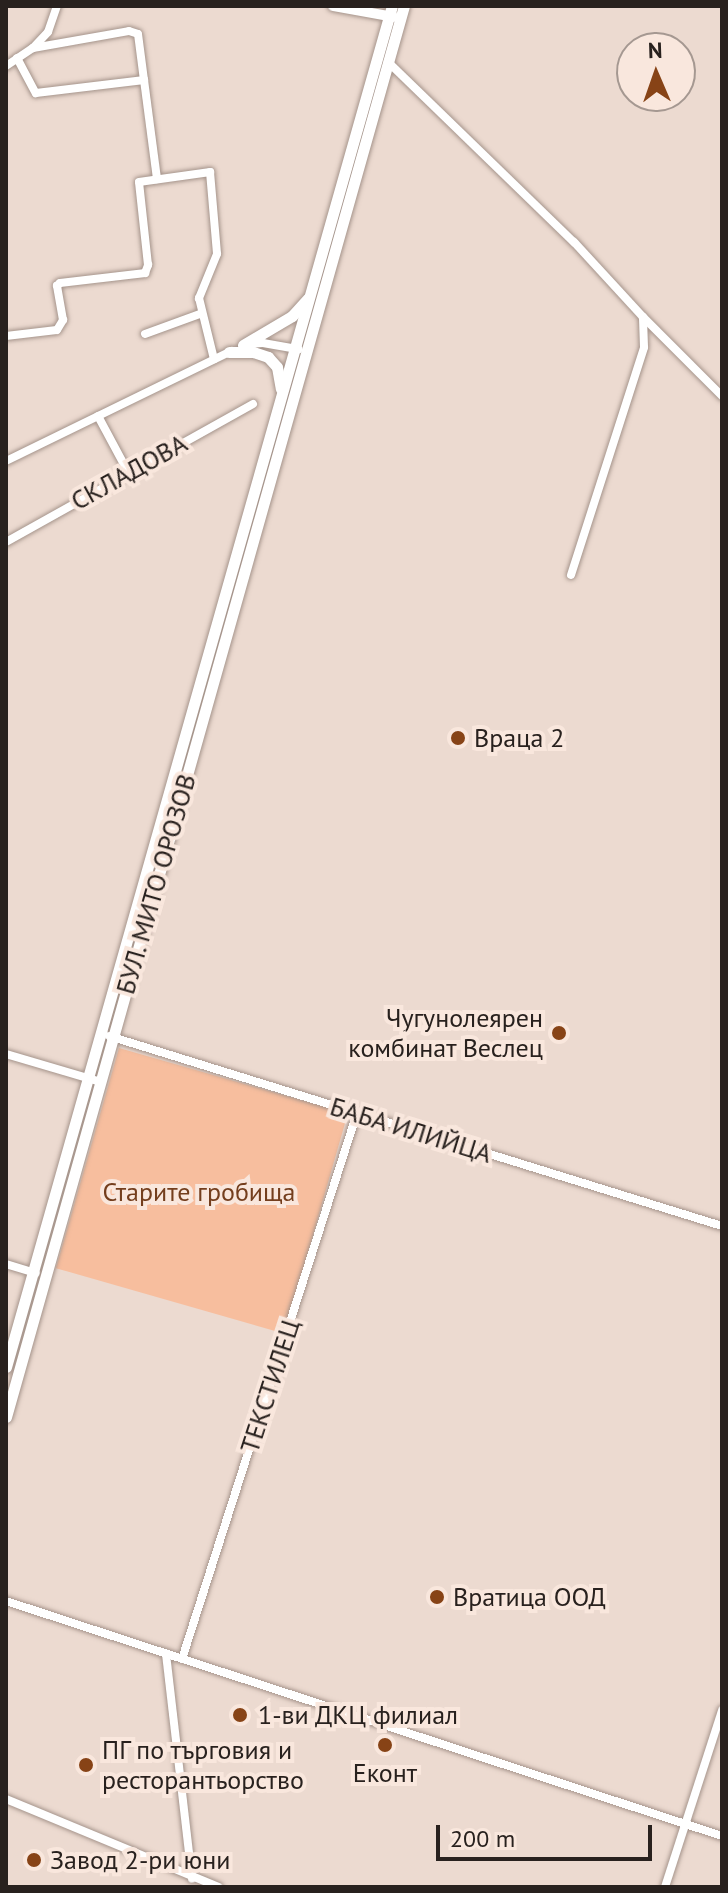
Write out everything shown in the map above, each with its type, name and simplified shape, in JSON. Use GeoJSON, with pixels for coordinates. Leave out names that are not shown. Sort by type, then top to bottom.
{"type":"FeatureCollection","features":[{"type":"Feature","properties":{"kind":"main road"},"geometry":{"type":"LineString","coordinates":[[301,350],[311,295],[394,13],[404,6]]}},
{"type":"Feature","properties":{"kind":"main road"},"geometry":{"type":"LineString","coordinates":[[301,350],[388,62],[394,13]]}},
{"type":"Feature","properties":{"kind":"main road"},"geometry":{"type":"LineString","coordinates":[[243,345],[292,316],[311,295]]}},
{"type":"Feature","properties":{"kind":"main road","name":"БУЛ. МИТО ОРОЗОВ"},"geometry":{"type":"LineString","coordinates":[[6,1417],[101,1082],[107,1036],[282,395],[301,350]]}},
{"type":"Feature","properties":{"kind":"main road","name":"БУЛ. МИТО ОРОЗОВ"},"geometry":{"type":"LineString","coordinates":[[6,1367],[88,1078],[107,1036],[301,350]]}},
{"type":"Feature","properties":{"kind":"main road"},"geometry":{"type":"LineString","coordinates":[[229,352],[253,352],[268,357],[277,367],[282,395]]}},
{"type":"Feature","properties":{"kind":"street"},"geometry":{"type":"LineString","coordinates":[[6,66],[33,48],[48,32],[57,6]]}},
{"type":"Feature","properties":{"kind":"street"},"geometry":{"type":"LineString","coordinates":[[333,6],[394,13]]}},
{"type":"Feature","properties":{"kind":"street"},"geometry":{"type":"LineString","coordinates":[[33,48],[129,31],[138,34],[157,179]]}},
{"type":"Feature","properties":{"kind":"street"},"geometry":{"type":"LineString","coordinates":[[17,58],[36,93],[144,80]]}},
{"type":"Feature","properties":{"kind":"street"},"geometry":{"type":"LineString","coordinates":[[388,62],[574,242],[722,396]]}},
{"type":"Feature","properties":{"kind":"street"},"geometry":{"type":"LineString","coordinates":[[6,336],[60,327],[57,286],[60,283],[145,273],[148,265],[139,182],[210,172],[217,254],[199,298],[200,314],[214,359]]}},
{"type":"Feature","properties":{"kind":"street"},"geometry":{"type":"LineString","coordinates":[[145,334],[200,314]]}},
{"type":"Feature","properties":{"kind":"street"},"geometry":{"type":"LineString","coordinates":[[571,575],[644,347],[643,317]]}},
{"type":"Feature","properties":{"kind":"street"},"geometry":{"type":"LineString","coordinates":[[7,459],[243,345],[263,343],[301,350]]}},
{"type":"Feature","properties":{"kind":"street","name":"СКЛАДОВА"},"geometry":{"type":"LineString","coordinates":[[6,542],[253,404]]}},
{"type":"Feature","properties":{"kind":"street"},"geometry":{"type":"LineString","coordinates":[[98,416],[128,472]]}},
{"type":"Feature","properties":{"kind":"street","name":"БАБА ИЛИЙЦА"},"geometry":{"type":"LineString","coordinates":[[107,1036],[722,1226]]}},
{"type":"Feature","properties":{"kind":"street"},"geometry":{"type":"LineString","coordinates":[[6,1054],[101,1082]]}},
{"type":"Feature","properties":{"kind":"street","name":"ТЕКСТИЛЕЦ"},"geometry":{"type":"LineString","coordinates":[[182,1659],[357,1113]]}},
{"type":"Feature","properties":{"kind":"street"},"geometry":{"type":"LineString","coordinates":[[6,1264],[46,1276]]}},
{"type":"Feature","properties":{"kind":"street"},"geometry":{"type":"LineString","coordinates":[[6,1601],[722,1836]]}},
{"type":"Feature","properties":{"kind":"street"},"geometry":{"type":"LineString","coordinates":[[166,1654],[192,1878]]}},
{"type":"Feature","properties":{"kind":"street"},"geometry":{"type":"LineString","coordinates":[[665,1887],[722,1710]]}},
{"type":"Feature","properties":{"kind":"street"},"geometry":{"type":"LineString","coordinates":[[6,1799],[218,1887]]}},
{"type":"Feature","properties":{"kind":"green space","name":"Старите гробища"},"geometry":{"type":"Polygon","coordinates":[[[119,1048],[348,1114],[285,1334],[56,1268],[119,1048]]]}},
{"type":"Feature","properties":{"kind":"place","name":"Враца 2"},"geometry":{"type":"Point","coordinates":[458,738]}},
{"type":"Feature","properties":{"kind":"place","name":"Чугунолеярен комбинат Веслец"},"geometry":{"type":"Point","coordinates":[559,1033]}},
{"type":"Feature","properties":{"kind":"place","name":"Вратица ООД"},"geometry":{"type":"Point","coordinates":[437,1597]}},
{"type":"Feature","properties":{"kind":"place","name":"1-ви ДКЦ филиал"},"geometry":{"type":"Point","coordinates":[240,1715]}},
{"type":"Feature","properties":{"kind":"place","name":"Еконт"},"geometry":{"type":"Point","coordinates":[385,1745]}},
{"type":"Feature","properties":{"kind":"place","name":"ПГ по търговия и ресторантьорство"},"geometry":{"type":"Point","coordinates":[86,1765]}},
{"type":"Feature","properties":{"kind":"place","name":"Завод 2-ри юни"},"geometry":{"type":"Point","coordinates":[34,1860]}}]}
